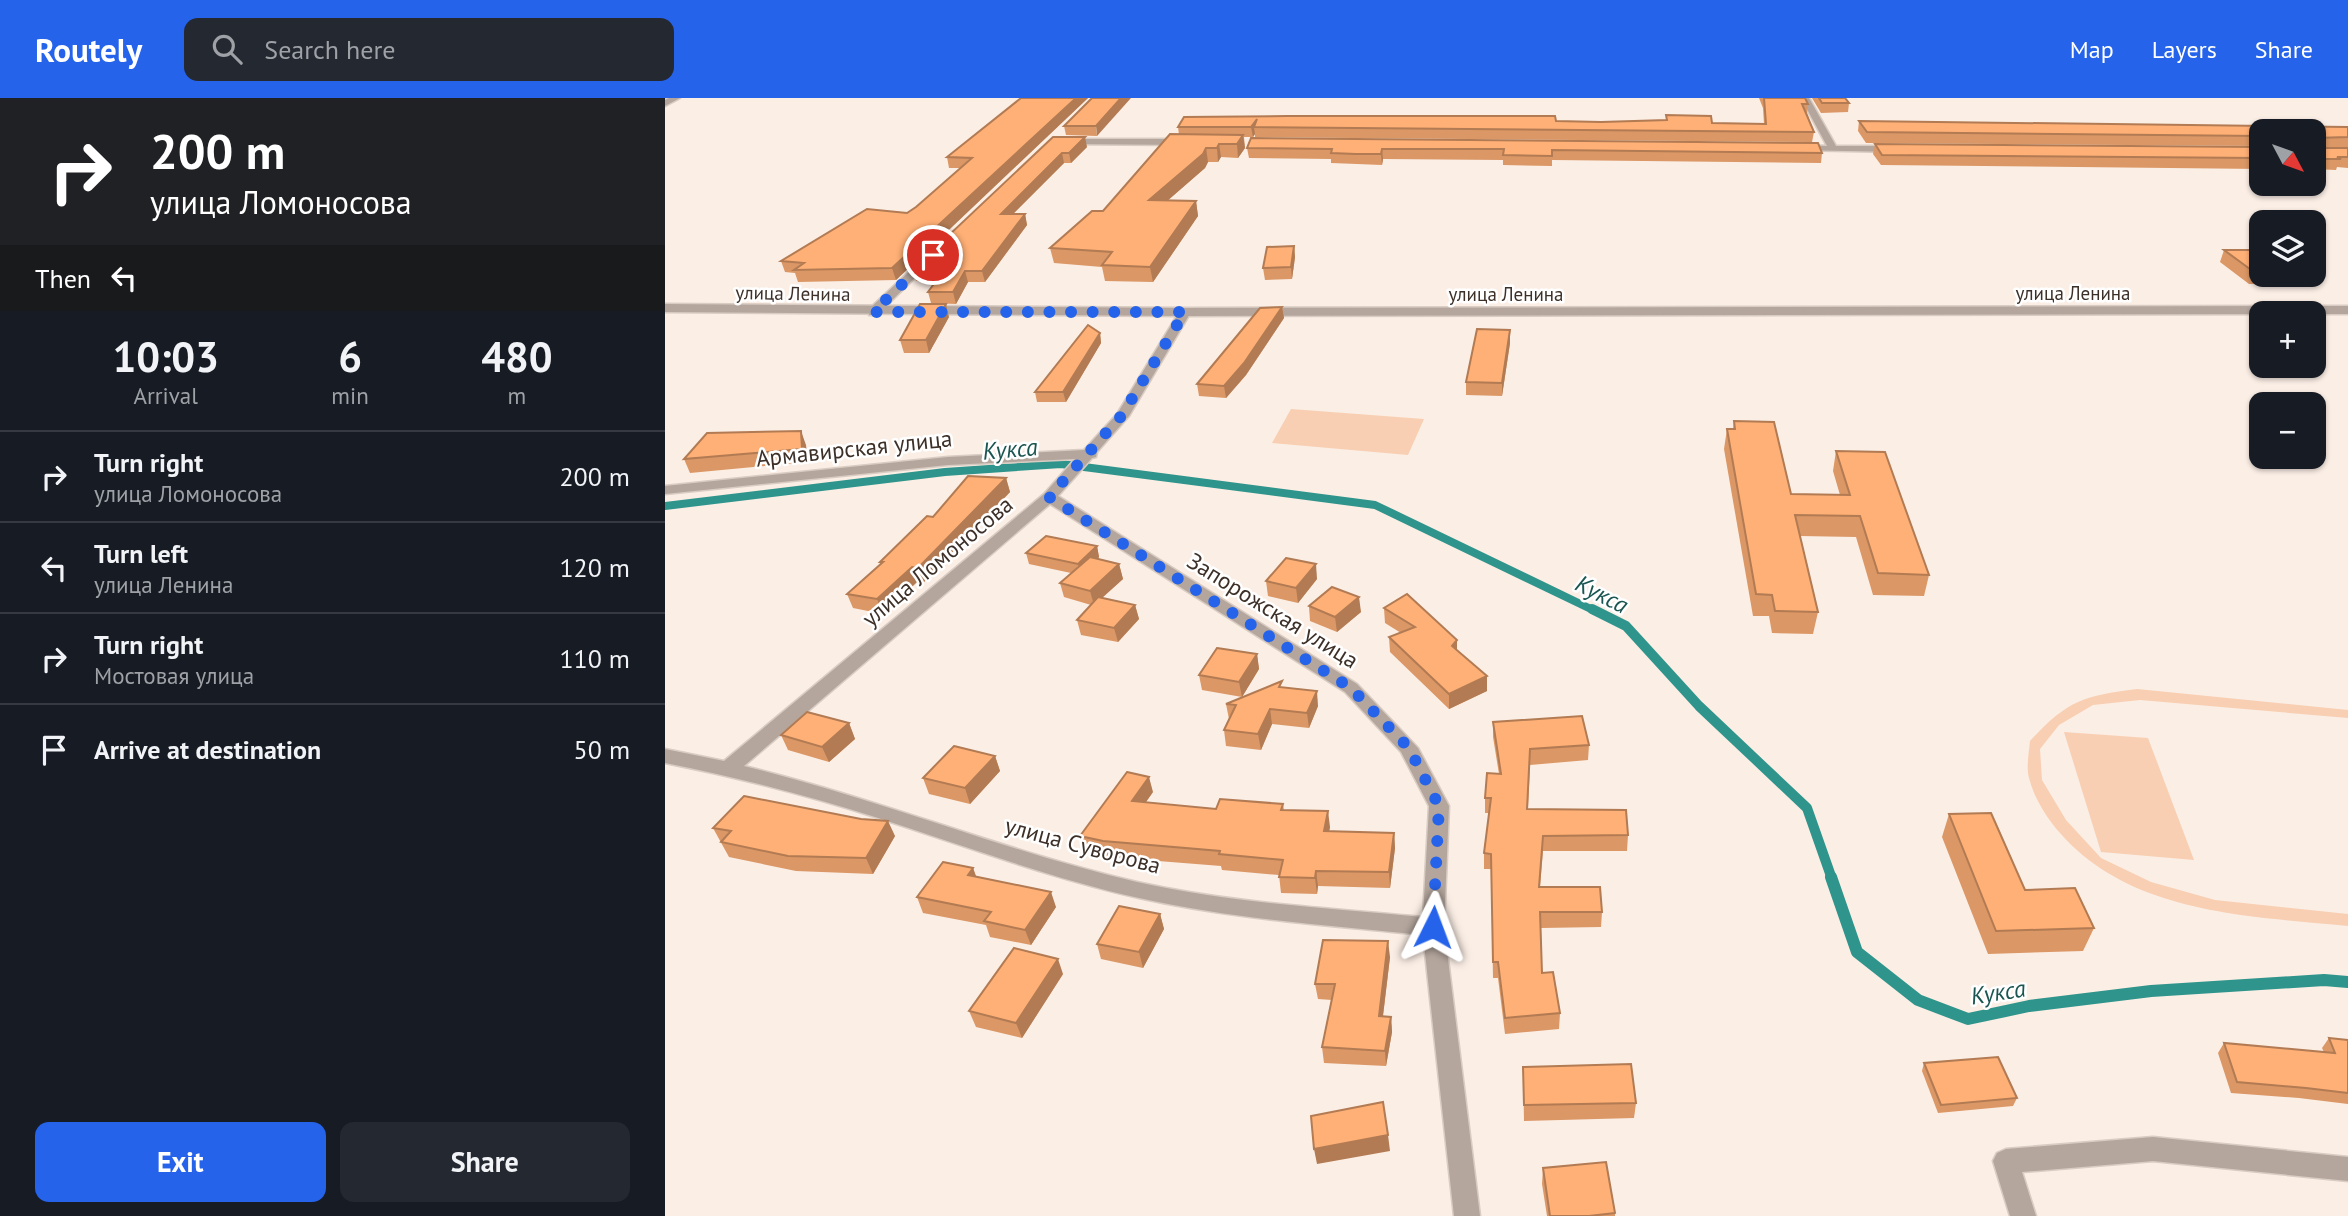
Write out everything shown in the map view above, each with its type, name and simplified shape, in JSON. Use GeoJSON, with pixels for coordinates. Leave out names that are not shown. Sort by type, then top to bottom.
{"type":"FeatureCollection","features":[{"type":"Feature","properties":{"kind":"street"},"geometry":{"type":"LineString","coordinates":[[665,103],[676,98]]}},
{"type":"Feature","properties":{"kind":"street"},"geometry":{"type":"LineString","coordinates":[[1805,98],[1833,148]]}},
{"type":"Feature","properties":{"kind":"street"},"geometry":{"type":"LineString","coordinates":[[1063,132],[1055,141],[1193,142]]}},
{"type":"Feature","properties":{"kind":"street"},"geometry":{"type":"LineString","coordinates":[[1791,148],[1902,149]]}},
{"type":"Feature","properties":{"kind":"street"},"geometry":{"type":"LineString","coordinates":[[873,312],[943,245]]}},
{"type":"Feature","properties":{"kind":"street","name":"улица Ленина"},"geometry":{"type":"LineString","coordinates":[[665,308],[873,312],[2348,310]]}},
{"type":"Feature","properties":{"kind":"street","name":"улица Ломоносова"},"geometry":{"type":"LineString","coordinates":[[730,767],[1049,497],[1083,462],[1122,415],[1185,312]]}},
{"type":"Feature","properties":{"kind":"street","name":"Армавирская улица"},"geometry":{"type":"LineString","coordinates":[[665,490],[948,461],[1083,462]]}},
{"type":"Feature","properties":{"kind":"street","name":"Запорожская улица"},"geometry":{"type":"LineString","coordinates":[[1049,497],[1351,688],[1409,748],[1439,806],[1433,927],[1467,1216]]}},
{"type":"Feature","properties":{"kind":"street"},"geometry":{"type":"LineString","coordinates":[[665,756],[730,767]]}},
{"type":"Feature","properties":{"kind":"street","name":"улица Суворова"},"geometry":{"type":"LineString","coordinates":[[730,767],[1100,881],[1189,900],[1433,927]]}},
{"type":"Feature","properties":{"kind":"street"},"geometry":{"type":"LineString","coordinates":[[2023,1216],[2006,1161],[2153,1149],[2348,1169]]}},
{"type":"Feature","properties":{"kind":"shaded area"},"geometry":{"type":"Polygon","coordinates":[[[1291,409],[1424,419],[1408,455],[1272,443],[1291,409]]]}},
{"type":"Feature","properties":{"kind":"shaded area"},"geometry":{"type":"Polygon","coordinates":[[[2137,689],[2348,710],[2348,718],[2140,700],[2093,705],[2059,725],[2040,749],[2042,780],[2066,820],[2101,858],[2151,882],[2215,900],[2348,914],[2348,926],[2232,914],[2156,895],[2121,880],[2089,860],[2060,833],[2041,807],[2031,785],[2028,769],[2030,741],[2055,717],[2077,702],[2103,694],[2137,689]]]}},
{"type":"Feature","properties":{"kind":"shaded area"},"geometry":{"type":"Polygon","coordinates":[[[2064,732],[2148,738],[2194,860],[2101,852],[2064,732]]]}},
{"type":"Feature","properties":{"kind":"building"},"geometry":{"type":"Polygon","coordinates":[[[1021,98],[1076,98],[892,268],[794,270],[804,263],[781,261],[867,209],[907,213],[916,207],[972,158],[947,157],[1021,98]]]}},
{"type":"Feature","properties":{"kind":"building"},"geometry":{"type":"Polygon","coordinates":[[[1092,98],[1121,98],[1096,126],[1064,126],[1092,98]]]}},
{"type":"Feature","properties":{"kind":"building"},"geometry":{"type":"Polygon","coordinates":[[[1764,98],[1805,98],[1808,104],[1802,104],[1814,132],[1254,127],[1257,119],[1251,127],[1178,127],[1184,117],[1287,116],[1555,116],[1556,121],[1601,122],[1667,120],[1666,115],[1711,116],[1712,123],[1766,124],[1764,98]]]}},
{"type":"Feature","properties":{"kind":"building"},"geometry":{"type":"Polygon","coordinates":[[[1819,98],[1845,98],[1849,103],[1822,103],[1819,98]]]}},
{"type":"Feature","properties":{"kind":"building"},"geometry":{"type":"Polygon","coordinates":[[[1859,121],[2249,126],[2249,136],[1867,132],[1859,121]]]}},
{"type":"Feature","properties":{"kind":"building"},"geometry":{"type":"Polygon","coordinates":[[[2326,127],[2348,127],[2348,137],[2326,138],[2326,127]]]}},
{"type":"Feature","properties":{"kind":"building"},"geometry":{"type":"Polygon","coordinates":[[[1170,134],[1243,135],[1237,144],[1219,144],[1217,148],[1206,148],[1203,154],[1149,200],[1196,201],[1150,267],[1102,265],[1112,252],[1050,248],[1092,211],[1103,211],[1170,134]]]}},
{"type":"Feature","properties":{"kind":"building"},"geometry":{"type":"Polygon","coordinates":[[[1053,137],[1085,137],[1069,153],[1062,153],[1001,214],[1025,214],[982,271],[965,271],[953,292],[928,292],[944,270],[913,269],[1053,137]]]}},
{"type":"Feature","properties":{"kind":"building"},"geometry":{"type":"Polygon","coordinates":[[[1251,138],[1818,143],[1822,153],[1552,150],[1552,156],[1503,155],[1504,149],[1382,149],[1381,154],[1356,154],[1331,153],[1332,149],[1247,148],[1251,138]]]}},
{"type":"Feature","properties":{"kind":"building"},"geometry":{"type":"Polygon","coordinates":[[[1875,144],[2249,147],[2249,158],[1882,155],[1875,144]]]}},
{"type":"Feature","properties":{"kind":"building"},"geometry":{"type":"Polygon","coordinates":[[[2326,148],[2348,148],[2348,157],[2337,157],[2341,159],[2326,159],[2326,148]]]}},
{"type":"Feature","properties":{"kind":"building"},"geometry":{"type":"Polygon","coordinates":[[[1294,246],[1291,267],[1263,268],[1267,247],[1294,246]]]}},
{"type":"Feature","properties":{"kind":"building"},"geometry":{"type":"Polygon","coordinates":[[[2224,250],[2249,250],[2249,268],[2224,250]]]}},
{"type":"Feature","properties":{"kind":"building"},"geometry":{"type":"Polygon","coordinates":[[[920,304],[946,304],[926,340],[900,340],[920,304]]]}},
{"type":"Feature","properties":{"kind":"building"},"geometry":{"type":"Polygon","coordinates":[[[1282,307],[1244,363],[1224,386],[1197,384],[1260,308],[1282,307]]]}},
{"type":"Feature","properties":{"kind":"building"},"geometry":{"type":"Polygon","coordinates":[[[1088,325],[1100,333],[1063,392],[1035,392],[1088,325]]]}},
{"type":"Feature","properties":{"kind":"building"},"geometry":{"type":"Polygon","coordinates":[[[1477,329],[1510,330],[1502,383],[1466,382],[1477,329]]]}},
{"type":"Feature","properties":{"kind":"building"},"geometry":{"type":"Polygon","coordinates":[[[1734,421],[1774,422],[1791,494],[1850,495],[1836,451],[1885,452],[1929,575],[1878,573],[1860,516],[1795,515],[1818,612],[1775,611],[1772,595],[1756,594],[1727,429],[1735,429],[1734,421]]]}},
{"type":"Feature","properties":{"kind":"building"},"geometry":{"type":"Polygon","coordinates":[[[801,431],[802,449],[684,459],[707,433],[801,431]]]}},
{"type":"Feature","properties":{"kind":"building"},"geometry":{"type":"Polygon","coordinates":[[[968,476],[1006,478],[918,568],[912,567],[877,599],[847,594],[883,562],[880,562],[927,516],[933,517],[968,476]]]}},
{"type":"Feature","properties":{"kind":"building"},"geometry":{"type":"Polygon","coordinates":[[[1046,536],[1097,546],[1078,564],[1026,553],[1046,536]]]}},
{"type":"Feature","properties":{"kind":"building"},"geometry":{"type":"Polygon","coordinates":[[[1090,557],[1119,564],[1090,591],[1060,583],[1090,557]]]}},
{"type":"Feature","properties":{"kind":"building"},"geometry":{"type":"Polygon","coordinates":[[[1286,558],[1316,564],[1296,588],[1266,581],[1286,558]]]}},
{"type":"Feature","properties":{"kind":"building"},"geometry":{"type":"Polygon","coordinates":[[[1332,587],[1359,597],[1335,617],[1309,606],[1332,587]]]}},
{"type":"Feature","properties":{"kind":"building"},"geometry":{"type":"Polygon","coordinates":[[[1407,594],[1457,640],[1452,646],[1487,676],[1449,694],[1389,637],[1415,627],[1384,608],[1407,594]]]}},
{"type":"Feature","properties":{"kind":"building"},"geometry":{"type":"Polygon","coordinates":[[[1098,597],[1135,605],[1114,628],[1077,620],[1098,597]]]}},
{"type":"Feature","properties":{"kind":"building"},"geometry":{"type":"Polygon","coordinates":[[[1217,648],[1257,654],[1239,682],[1199,675],[1217,648]]]}},
{"type":"Feature","properties":{"kind":"building"},"geometry":{"type":"Polygon","coordinates":[[[1282,681],[1279,687],[1317,691],[1307,713],[1270,709],[1258,734],[1224,730],[1236,705],[1226,704],[1282,681]]]}},
{"type":"Feature","properties":{"kind":"building"},"geometry":{"type":"Polygon","coordinates":[[[807,712],[849,723],[822,747],[781,735],[807,712]]]}},
{"type":"Feature","properties":{"kind":"building"},"geometry":{"type":"Polygon","coordinates":[[[1582,716],[1589,745],[1530,749],[1527,809],[1626,810],[1628,835],[1543,836],[1539,887],[1600,887],[1602,912],[1540,912],[1542,973],[1553,972],[1560,1013],[1505,1018],[1498,962],[1493,962],[1491,854],[1484,853],[1491,798],[1485,798],[1487,773],[1501,774],[1493,722],[1582,716]]]}},
{"type":"Feature","properties":{"kind":"building"},"geometry":{"type":"Polygon","coordinates":[[[954,746],[995,756],[965,788],[923,778],[954,746]]]}},
{"type":"Feature","properties":{"kind":"building"},"geometry":{"type":"Polygon","coordinates":[[[1127,772],[1149,777],[1132,801],[1216,809],[1220,799],[1283,804],[1281,810],[1328,811],[1324,831],[1394,833],[1389,872],[1316,871],[1315,878],[1279,877],[1283,860],[1219,854],[1220,851],[1103,841],[1080,836],[1127,772]]]}},
{"type":"Feature","properties":{"kind":"building"},"geometry":{"type":"Polygon","coordinates":[[[744,796],[861,819],[888,821],[866,858],[788,856],[721,842],[731,831],[713,828],[744,796]]]}},
{"type":"Feature","properties":{"kind":"building"},"geometry":{"type":"Polygon","coordinates":[[[1991,813],[2025,890],[2075,888],[2094,928],[1996,931],[1949,814],[1991,813]]]}},
{"type":"Feature","properties":{"kind":"building"},"geometry":{"type":"Polygon","coordinates":[[[943,862],[973,868],[968,875],[1051,892],[1025,930],[984,921],[991,912],[917,897],[943,862]]]}},
{"type":"Feature","properties":{"kind":"building"},"geometry":{"type":"Polygon","coordinates":[[[1119,906],[1160,914],[1139,952],[1097,944],[1119,906]]]}},
{"type":"Feature","properties":{"kind":"building"},"geometry":{"type":"Polygon","coordinates":[[[1323,940],[1388,941],[1379,1016],[1391,1017],[1385,1051],[1322,1047],[1335,984],[1315,984],[1323,940]]]}},
{"type":"Feature","properties":{"kind":"building"},"geometry":{"type":"Polygon","coordinates":[[[1014,948],[1058,959],[1016,1023],[969,1011],[1014,948]]]}},
{"type":"Feature","properties":{"kind":"building"},"geometry":{"type":"Polygon","coordinates":[[[2329,1038],[2348,1040],[2348,1093],[2237,1082],[2224,1043],[2335,1053],[2329,1038]]]}},
{"type":"Feature","properties":{"kind":"building"},"geometry":{"type":"Polygon","coordinates":[[[1998,1057],[2017,1098],[1941,1105],[1924,1063],[1998,1057]]]}},
{"type":"Feature","properties":{"kind":"building"},"geometry":{"type":"Polygon","coordinates":[[[1631,1064],[1636,1103],[1524,1105],[1523,1067],[1631,1064]]]}},
{"type":"Feature","properties":{"kind":"building"},"geometry":{"type":"Polygon","coordinates":[[[1383,1102],[1388,1135],[1314,1149],[1311,1116],[1383,1102]]]}},
{"type":"Feature","properties":{"kind":"building"},"geometry":{"type":"Polygon","coordinates":[[[1606,1162],[1615,1213],[1550,1216],[1543,1168],[1606,1162]]]}},
{"type":"Feature","properties":{"kind":"waterway","name":"Кукса"},"geometry":{"type":"LineString","coordinates":[[665,506],[945,472],[1061,464],[1375,505],[1595,611]]}},
{"type":"Feature","properties":{"kind":"waterway","name":"Кукса"},"geometry":{"type":"LineString","coordinates":[[1592,609],[1626,626],[1699,706],[1807,808],[1832,879]]}},
{"type":"Feature","properties":{"kind":"waterway","name":"Кукса"},"geometry":{"type":"LineString","coordinates":[[1831,877],[1857,952],[1918,1000],[1968,1019],[2029,1006],[2151,991],[2324,980],[2348,982]]}},
{"type":"Feature","properties":{"kind":"route"},"geometry":{"type":"LineString","coordinates":[[933,255],[873,312],[1185,312],[1122,415],[1091,454],[1049,497],[1351,688],[1409,748],[1439,806],[1433,927]]}}]}
